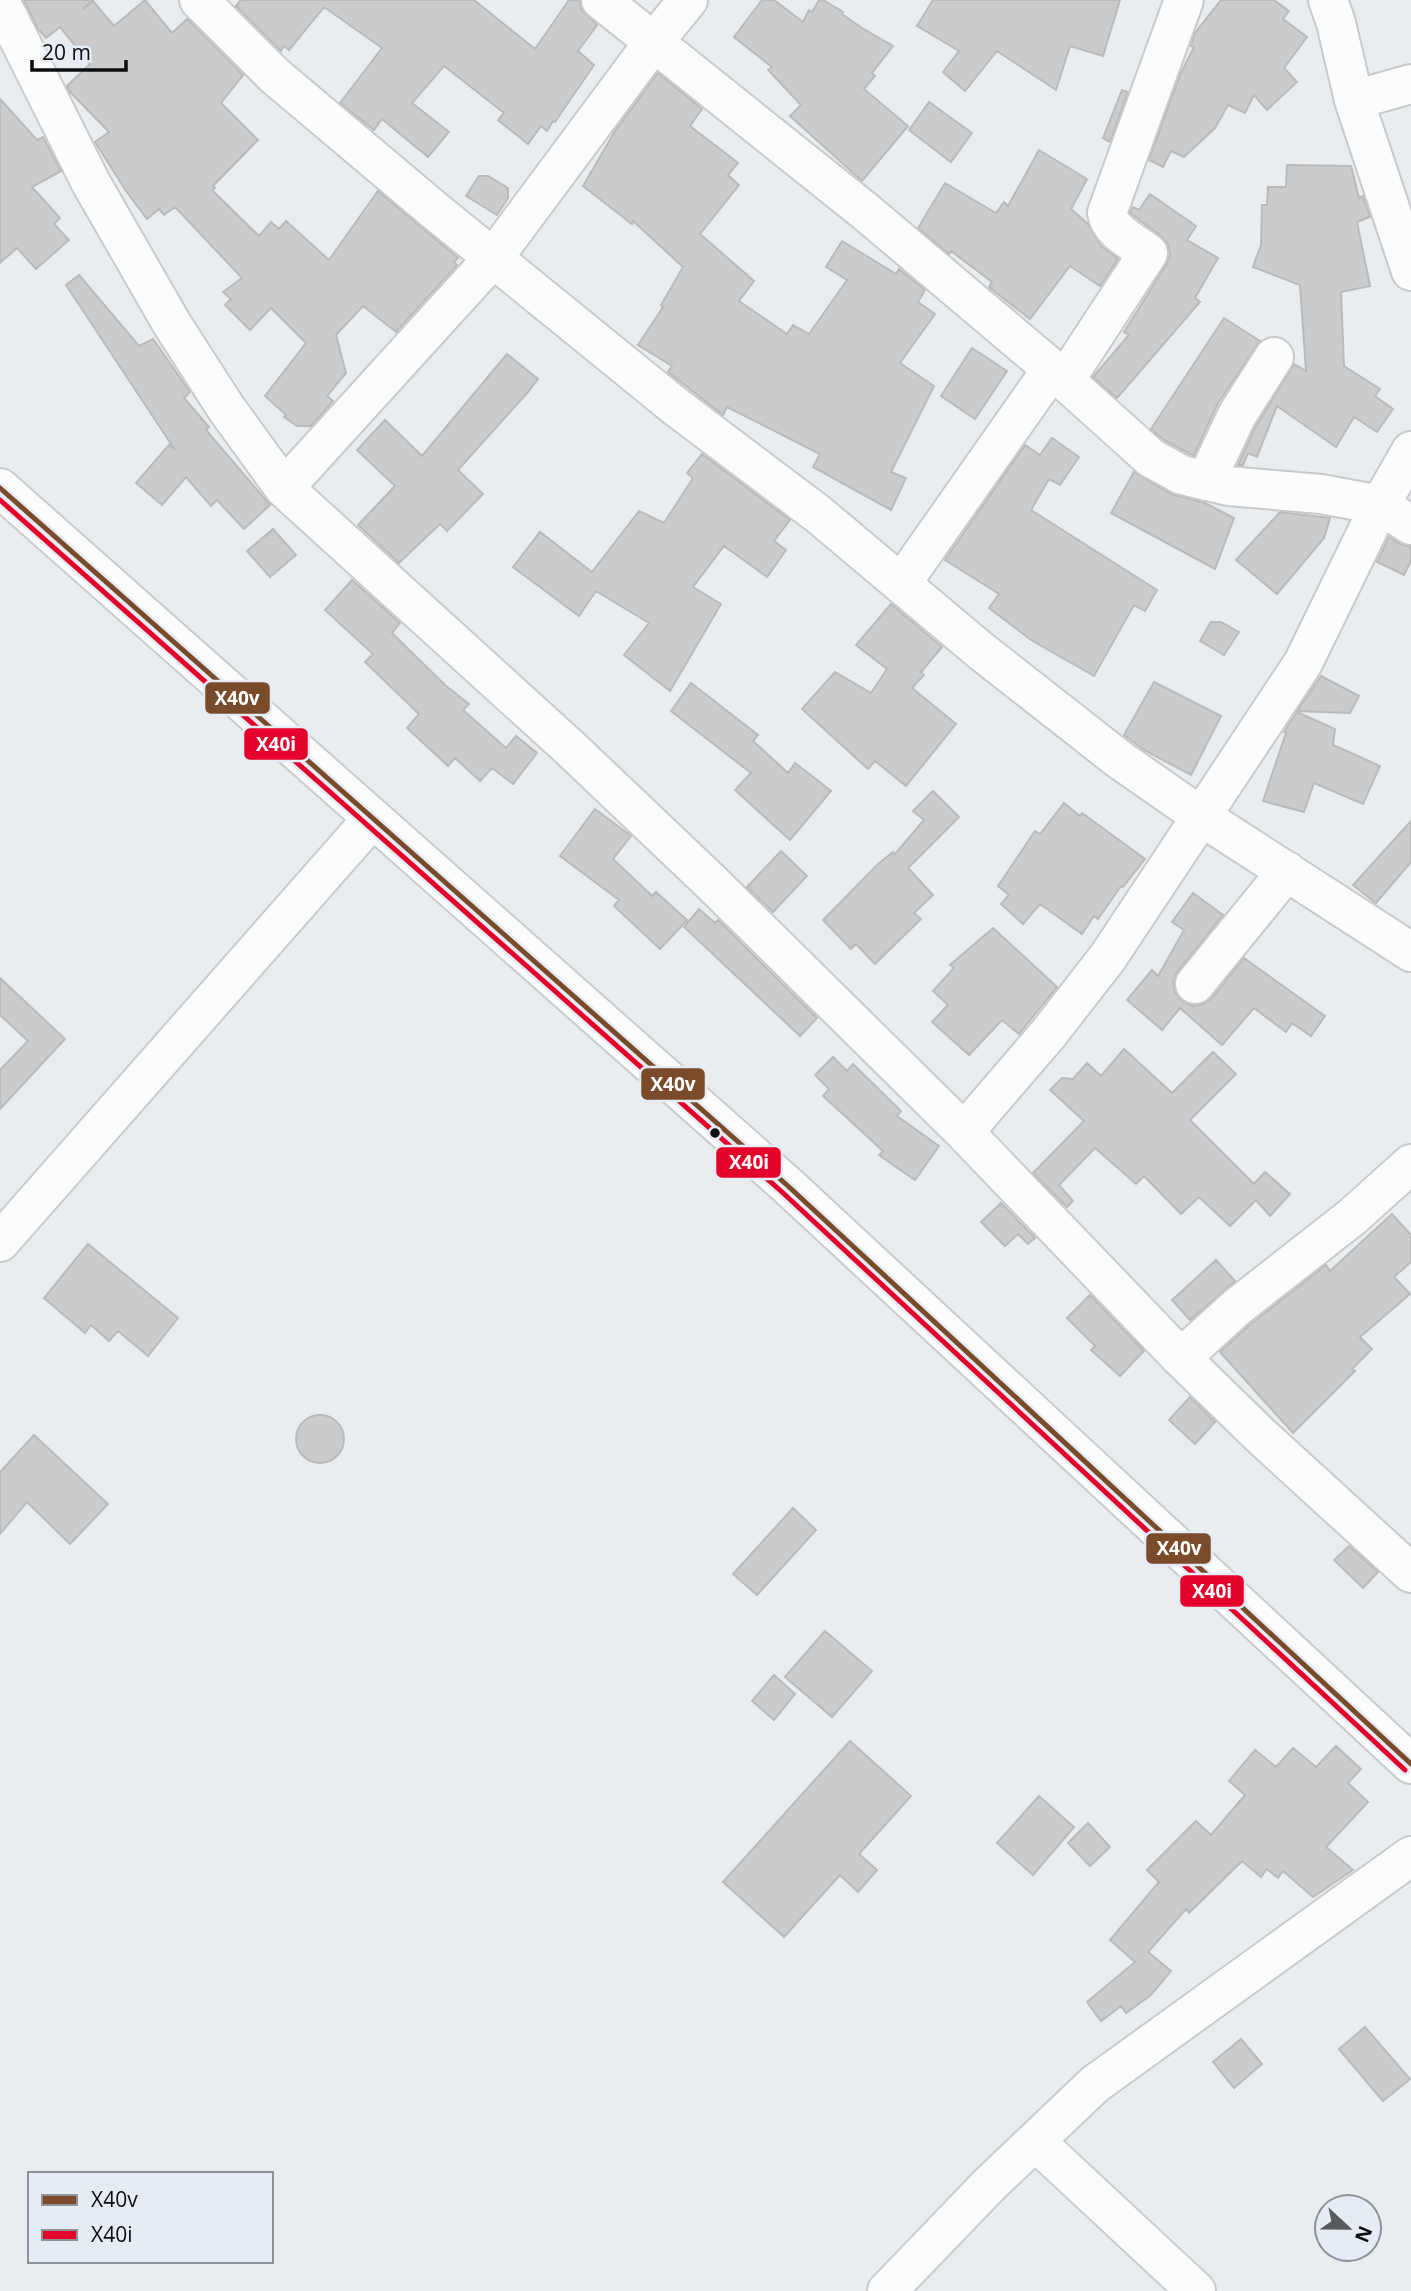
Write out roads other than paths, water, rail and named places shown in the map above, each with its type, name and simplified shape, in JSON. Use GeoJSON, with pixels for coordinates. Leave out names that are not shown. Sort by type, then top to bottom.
{"type":"FeatureCollection","features":[{"type":"Feature","properties":{"kind":"street"},"geometry":{"type":"LineString","coordinates":[[601,0],[866,212],[1059,375],[1151,458],[1182,475],[1206,481],[1229,486],[1321,494],[1395,515]]}},
{"type":"Feature","properties":{"kind":"street"},"geometry":{"type":"LineString","coordinates":[[284,488],[494,257],[688,0]]}},
{"type":"Feature","properties":{"kind":"street"},"geometry":{"type":"LineString","coordinates":[[901,584],[1148,253],[1114,229],[1108,222],[1107,213],[1184,0]]}},
{"type":"Feature","properties":{"kind":"street"},"geometry":{"type":"LineString","coordinates":[[1328,0],[1354,100],[1411,271]]}},
{"type":"Feature","properties":{"kind":"street"},"geometry":{"type":"LineString","coordinates":[[0,1],[91,183],[172,324],[226,408],[284,488],[570,748],[711,882],[964,1132],[1181,1358],[1260,1435],[1411,1573]]}},
{"type":"Feature","properties":{"kind":"street"},"geometry":{"type":"LineString","coordinates":[[211,4],[286,85],[434,210],[675,406],[818,514],[981,651],[1120,760],[1202,817],[1411,952]]}},
{"type":"Feature","properties":{"kind":"street"},"geometry":{"type":"LineString","coordinates":[[1354,100],[1411,83]]}},
{"type":"Feature","properties":{"kind":"street"},"geometry":{"type":"LineString","coordinates":[[1206,481],[1237,415],[1274,357]]}},
{"type":"Feature","properties":{"kind":"street"},"geometry":{"type":"LineString","coordinates":[[964,1132],[1049,1033],[1108,957],[1202,817],[1303,663],[1395,515],[1411,451]]}},
{"type":"Feature","properties":{"kind":"street"},"geometry":{"type":"LineString","coordinates":[[0,488],[788,1186],[1411,1764]]}},
{"type":"Feature","properties":{"kind":"street"},"geometry":{"type":"LineString","coordinates":[[0,1242],[373,818]]}},
{"type":"Feature","properties":{"kind":"street"},"geometry":{"type":"LineString","coordinates":[[1195,984],[1287,871]]}},
{"type":"Feature","properties":{"kind":"street"},"geometry":{"type":"LineString","coordinates":[[1181,1358],[1237,1307],[1352,1217],[1411,1164]]}},
{"type":"Feature","properties":{"kind":"street"},"geometry":{"type":"LineString","coordinates":[[887,2291],[989,2185],[1094,2084],[1411,1856]]}},
{"type":"Feature","properties":{"kind":"street"},"geometry":{"type":"LineString","coordinates":[[1036,2142],[1196,2291]]}}]}
